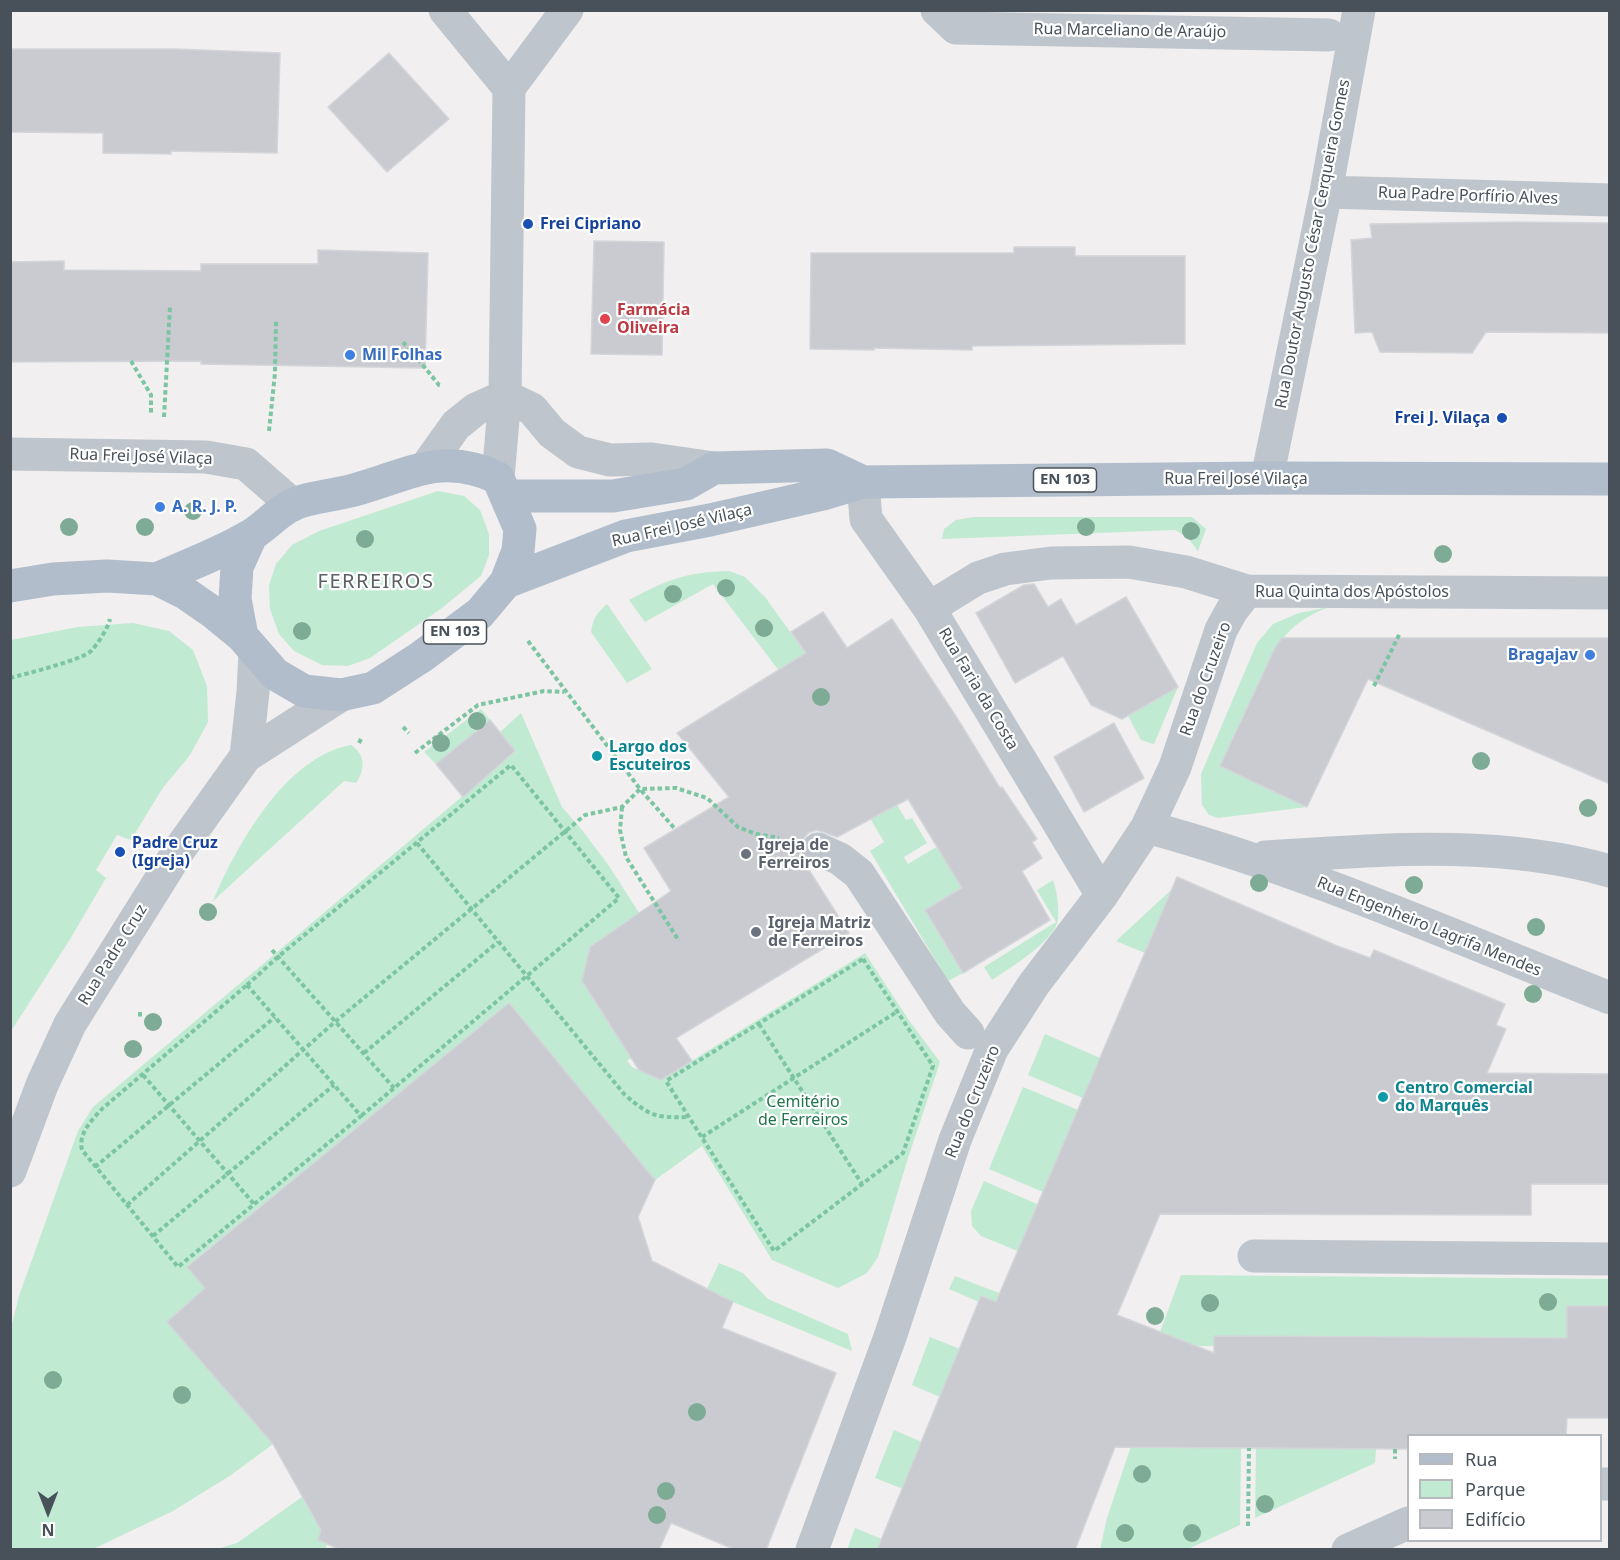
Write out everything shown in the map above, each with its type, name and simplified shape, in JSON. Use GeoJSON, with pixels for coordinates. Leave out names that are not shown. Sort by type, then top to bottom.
{"type":"FeatureCollection","features":[{"type":"Feature","properties":{"kind":"main road","name":"Rua Frei José Vilaça"},"geometry":{"type":"LineString","coordinates":[[10,586],[53,579],[107,576],[157,579],[185,593],[248,644],[274,674],[304,691],[341,695],[373,688],[421,657],[480,613],[506,582],[518,551],[520,529],[503,487],[480,469],[456,465],[426,467],[356,490],[293,505],[251,536],[222,552],[157,579]]}},
{"type":"Feature","properties":{"kind":"main road","name":"Rua Frei José Vilaça"},"geometry":{"type":"LineString","coordinates":[[503,487],[614,496],[686,484],[714,468],[827,465],[863,482]]}},
{"type":"Feature","properties":{"kind":"main road","name":"Rua Frei José Vilaça"},"geometry":{"type":"LineString","coordinates":[[506,582],[626,536],[755,510],[863,482],[1267,478],[1610,480]]}},
{"type":"Feature","properties":{"kind":"main road","name":"Rua Frei José Vilaça"},"geometry":{"type":"LineString","coordinates":[[248,644],[236,599],[237,567],[251,536]]}},
{"type":"Feature","properties":{"kind":"street"},"geometry":{"type":"LineString","coordinates":[[445,10],[509,87]]}},
{"type":"Feature","properties":{"kind":"street"},"geometry":{"type":"LineString","coordinates":[[503,487],[509,87],[567,10]]}},
{"type":"Feature","properties":{"kind":"street","name":"Rua Marceliano de Araújo"},"geometry":{"type":"LineString","coordinates":[[937,10],[956,28],[1329,35]]}},
{"type":"Feature","properties":{"kind":"street","name":"Rua Doutor Augusto César Cerqueira Gomes"},"geometry":{"type":"LineString","coordinates":[[1267,478],[1326,192],[1359,10]]}},
{"type":"Feature","properties":{"kind":"street","name":"Rua Padre Porfírio Alves"},"geometry":{"type":"LineString","coordinates":[[1326,192],[1610,200]]}},
{"type":"Feature","properties":{"kind":"street"},"geometry":{"type":"LineString","coordinates":[[426,467],[456,425],[476,409],[505,396],[532,409],[552,433],[578,452],[610,460],[652,459],[714,468]]}},
{"type":"Feature","properties":{"kind":"street","name":"Rua Frei José Vilaça"},"geometry":{"type":"LineString","coordinates":[[10,454],[206,457],[236,462],[246,464],[293,505]]}},
{"type":"Feature","properties":{"kind":"street","name":"Rua Faria da Costa"},"geometry":{"type":"LineString","coordinates":[[863,482],[866,519],[929,608],[1102,895]]}},
{"type":"Feature","properties":{"kind":"street","name":"Rua Quinta dos Apóstolos"},"geometry":{"type":"LineString","coordinates":[[929,608],[978,578],[1005,569],[1051,564],[1129,562],[1186,572],[1247,591],[1610,593]]}},
{"type":"Feature","properties":{"kind":"street","name":"Rua do Cruzeiro"},"geometry":{"type":"LineString","coordinates":[[812,1550],[890,1337],[955,1140],[992,1049],[1034,984],[1102,895],[1147,827],[1175,767],[1221,630],[1232,610],[1247,591]]}},
{"type":"Feature","properties":{"kind":"street","name":"Rua Padre Cruz"},"geometry":{"type":"LineString","coordinates":[[246,756],[253,692],[248,644]]}},
{"type":"Feature","properties":{"kind":"street","name":"Rua Padre Cruz"},"geometry":{"type":"LineString","coordinates":[[10,1171],[42,1085],[70,1024],[179,850],[246,756],[341,695]]}},
{"type":"Feature","properties":{"kind":"street","name":"Rua Engenheiro Lagrifa Mendes"},"geometry":{"type":"LineString","coordinates":[[1147,827],[1197,840],[1355,896],[1610,998]]}},
{"type":"Feature","properties":{"kind":"street"},"geometry":{"type":"LineString","coordinates":[[818,849],[840,859],[860,874],[950,1013],[968,1033]]}},
{"type":"Feature","properties":{"kind":"street","name":"Rua Engenheiro Lagrifa Mendes"},"geometry":{"type":"LineString","coordinates":[[1248,858],[1386,849],[1493,851],[1552,857],[1610,871]]}},
{"type":"Feature","properties":{"kind":"street"},"geometry":{"type":"LineString","coordinates":[[1254,1256],[1610,1259]]}},
{"type":"Feature","properties":{"kind":"street"},"geometry":{"type":"LineString","coordinates":[[1348,1550],[1407,1522]]}},
{"type":"Feature","properties":{"kind":"path"},"geometry":{"type":"LineString","coordinates":[[164,418],[170,307]]}},
{"type":"Feature","properties":{"kind":"path"},"geometry":{"type":"LineString","coordinates":[[268,433],[276,321]]}},
{"type":"Feature","properties":{"kind":"path"},"geometry":{"type":"LineString","coordinates":[[403,342],[439,386],[448,387]]}},
{"type":"Feature","properties":{"kind":"path"},"geometry":{"type":"LineString","coordinates":[[131,361],[151,394],[151,418]]}},
{"type":"Feature","properties":{"kind":"path"},"geometry":{"type":"LineString","coordinates":[[10,678],[41,671],[90,652],[110,619]]}},
{"type":"Feature","properties":{"kind":"path"},"geometry":{"type":"LineString","coordinates":[[1374,686],[1404,622]]}},
{"type":"Feature","properties":{"kind":"path"},"geometry":{"type":"LineString","coordinates":[[528,641],[640,789],[675,829]]}},
{"type":"Feature","properties":{"kind":"path"},"geometry":{"type":"LineString","coordinates":[[415,753],[478,705],[544,691],[565,692]]}},
{"type":"Feature","properties":{"kind":"path"},"geometry":{"type":"LineString","coordinates":[[403,727],[409,733]]}},
{"type":"Feature","properties":{"kind":"path"},"geometry":{"type":"LineString","coordinates":[[511,765],[564,831],[619,898],[361,1116],[178,1266],[82,1150],[81,1140],[85,1131],[103,1108],[279,957],[511,765]]}},
{"type":"Feature","properties":{"kind":"path"},"geometry":{"type":"LineString","coordinates":[[127,1205],[336,1021],[585,815],[622,807],[640,789],[676,788],[707,798],[738,827]]}},
{"type":"Feature","properties":{"kind":"path"},"geometry":{"type":"LineString","coordinates":[[622,807],[620,830],[626,857],[679,941]]}},
{"type":"Feature","properties":{"kind":"path"},"geometry":{"type":"LineString","coordinates":[[417,843],[625,1095],[646,1113],[664,1118],[689,1117]]}},
{"type":"Feature","properties":{"kind":"path"},"geometry":{"type":"LineString","coordinates":[[363,1053],[498,942]]}},
{"type":"Feature","properties":{"kind":"path"},"geometry":{"type":"LineString","coordinates":[[272,950],[394,1088]]}},
{"type":"Feature","properties":{"kind":"path"},"geometry":{"type":"LineString","coordinates":[[863,959],[933,1066],[903,1153],[774,1251],[689,1117],[666,1081],[863,959]]}},
{"type":"Feature","properties":{"kind":"path"},"geometry":{"type":"LineString","coordinates":[[247,985],[361,1116]]}},
{"type":"Feature","properties":{"kind":"path"},"geometry":{"type":"LineString","coordinates":[[702,1137],[897,1012]]}},
{"type":"Feature","properties":{"kind":"path"},"geometry":{"type":"LineString","coordinates":[[95,1167],[275,1017]]}},
{"type":"Feature","properties":{"kind":"path"},"geometry":{"type":"LineString","coordinates":[[759,1024],[862,1184]]}},
{"type":"Feature","properties":{"kind":"path"},"geometry":{"type":"LineString","coordinates":[[143,1075],[254,1204]]}},
{"type":"Feature","properties":{"kind":"path"},"geometry":{"type":"LineString","coordinates":[[153,1236],[334,1085]]}},
{"type":"Feature","properties":{"kind":"path"},"geometry":{"type":"LineString","coordinates":[[1248,1526],[1249,1448]]}},
{"type":"Feature","properties":{"kind":"path"},"geometry":{"type":"LineString","coordinates":[[1395,1449],[1395,1459]]}},
{"type":"Feature","properties":{"kind":"green space"},"geometry":{"type":"Polygon","coordinates":[[[438,491],[464,496],[480,510],[489,534],[489,555],[481,576],[442,608],[370,658],[348,666],[322,665],[294,651],[279,634],[270,609],[269,585],[276,564],[292,545],[319,531],[438,491]]]}},
{"type":"Feature","properties":{"kind":"green space"},"geometry":{"type":"Polygon","coordinates":[[[974,517],[1192,517],[1206,529],[1198,551],[1187,537],[1175,530],[942,539],[944,529],[956,520],[974,517]]]}},
{"type":"Feature","properties":{"kind":"green space"},"geometry":{"type":"Polygon","coordinates":[[[729,571],[745,577],[765,597],[816,668],[837,747],[713,584],[645,622],[629,600],[677,578],[700,573],[729,571]]]}},
{"type":"Feature","properties":{"kind":"green space"},"geometry":{"type":"Polygon","coordinates":[[[607,604],[652,669],[627,683],[591,632],[596,616],[607,604]]]}},
{"type":"Feature","properties":{"kind":"green space"},"geometry":{"type":"Polygon","coordinates":[[[1329,607],[1312,614],[1298,624],[1274,650],[1220,765],[1307,807],[1218,818],[1209,815],[1202,805],[1201,774],[1257,643],[1273,624],[1299,613],[1329,607]]]}},
{"type":"Feature","properties":{"kind":"green space"},"geometry":{"type":"Polygon","coordinates":[[[133,623],[169,631],[193,650],[207,686],[208,722],[190,755],[162,789],[131,840],[117,835],[96,870],[106,878],[11,1031],[11,640],[78,627],[133,623]]]}},
{"type":"Feature","properties":{"kind":"green space"},"geometry":{"type":"Polygon","coordinates":[[[1178,687],[1154,744],[1141,740],[1128,716],[1178,687]]]}},
{"type":"Feature","properties":{"kind":"green space"},"geometry":{"type":"Polygon","coordinates":[[[481,709],[490,720],[436,764],[424,752],[481,709]]]}},
{"type":"Feature","properties":{"kind":"green space","name":"Cemitério de Ferreiros"},"geometry":{"type":"Polygon","coordinates":[[[521,713],[562,807],[609,866],[669,960],[634,917],[590,948],[582,981],[631,1058],[627,1061],[632,1067],[661,1080],[865,953],[908,1019],[940,1062],[878,1257],[867,1273],[838,1288],[772,1260],[702,1146],[655,1180],[509,1003],[187,1266],[205,1288],[167,1322],[273,1444],[231,1475],[173,1511],[93,1549],[11,1550],[11,1328],[19,1296],[78,1131],[93,1107],[515,752],[500,732],[521,713]]]}},
{"type":"Feature","properties":{"kind":"green space"},"geometry":{"type":"Polygon","coordinates":[[[351,745],[359,753],[363,767],[356,783],[344,781],[213,901],[235,855],[266,806],[305,767],[327,753],[351,745]]]}},
{"type":"Feature","properties":{"kind":"green space"},"geometry":{"type":"Polygon","coordinates":[[[896,803],[906,820],[912,818],[927,843],[904,857],[908,864],[948,840],[973,882],[925,911],[963,973],[948,981],[870,851],[884,842],[870,818],[896,803]]]}},
{"type":"Feature","properties":{"kind":"green space"},"geometry":{"type":"Polygon","coordinates":[[[1053,880],[1058,903],[1056,926],[1036,949],[992,980],[984,967],[1056,922],[1037,890],[1053,880]]]}},
{"type":"Feature","properties":{"kind":"green space"},"geometry":{"type":"Polygon","coordinates":[[[1171,890],[1145,953],[1116,941],[1171,890]]]}},
{"type":"Feature","properties":{"kind":"green space"},"geometry":{"type":"Polygon","coordinates":[[[1045,1034],[1100,1058],[1083,1098],[1028,1075],[1045,1034]]]}},
{"type":"Feature","properties":{"kind":"green space"},"geometry":{"type":"Polygon","coordinates":[[[1023,1087],[1078,1110],[1043,1192],[989,1169],[1023,1087]]]}},
{"type":"Feature","properties":{"kind":"green space"},"geometry":{"type":"Polygon","coordinates":[[[984,1181],[1037,1204],[1021,1244],[1048,1255],[1035,1258],[981,1236],[972,1226],[971,1211],[984,1181]]]}},
{"type":"Feature","properties":{"kind":"green space"},"geometry":{"type":"Polygon","coordinates":[[[719,1263],[743,1273],[768,1299],[848,1334],[852,1351],[707,1289],[719,1263]]]}},
{"type":"Feature","properties":{"kind":"green space"},"geometry":{"type":"Polygon","coordinates":[[[1181,1275],[1609,1279],[1609,1306],[1567,1307],[1567,1338],[1214,1336],[1214,1346],[1187,1346],[1160,1332],[1181,1275]]]}},
{"type":"Feature","properties":{"kind":"green space"},"geometry":{"type":"Polygon","coordinates":[[[955,1276],[1079,1324],[1080,1337],[982,1296],[979,1302],[949,1289],[955,1276]]]}},
{"type":"Feature","properties":{"kind":"green space"},"geometry":{"type":"Polygon","coordinates":[[[930,1337],[960,1349],[940,1397],[912,1385],[930,1337]]]}},
{"type":"Feature","properties":{"kind":"green space"},"geometry":{"type":"Polygon","coordinates":[[[894,1430],[922,1442],[903,1489],[875,1478],[894,1430]]]}},
{"type":"Feature","properties":{"kind":"green space"},"geometry":{"type":"Polygon","coordinates":[[[1134,1437],[1241,1448],[1240,1525],[1188,1549],[1100,1550],[1107,1518],[1134,1437]]]}},
{"type":"Feature","properties":{"kind":"green space"},"geometry":{"type":"Polygon","coordinates":[[[1256,1448],[1376,1449],[1375,1463],[1255,1518],[1256,1448]]]}},
{"type":"Feature","properties":{"kind":"green space"},"geometry":{"type":"Polygon","coordinates":[[[302,1497],[315,1520],[323,1524],[318,1540],[327,1544],[325,1550],[214,1550],[237,1543],[302,1497]]]}},
{"type":"Feature","properties":{"kind":"green space"},"geometry":{"type":"Polygon","coordinates":[[[855,1528],[882,1539],[878,1549],[847,1550],[855,1528]]]}},
{"type":"Feature","properties":{"kind":"building"},"geometry":{"type":"Polygon","coordinates":[[[10,49],[174,49],[280,53],[277,153],[171,151],[171,154],[103,153],[103,133],[10,132],[10,49]]]}},
{"type":"Feature","properties":{"kind":"building"},"geometry":{"type":"Polygon","coordinates":[[[389,53],[449,119],[387,172],[328,107],[389,53]]]}},
{"type":"Feature","properties":{"kind":"building"},"geometry":{"type":"Polygon","coordinates":[[[1610,223],[1610,333],[1486,332],[1472,353],[1380,352],[1372,332],[1355,333],[1351,240],[1372,238],[1370,224],[1610,223]]]}},
{"type":"Feature","properties":{"kind":"building"},"geometry":{"type":"Polygon","coordinates":[[[594,241],[664,242],[662,355],[591,354],[594,241]]]}},
{"type":"Feature","properties":{"kind":"building"},"geometry":{"type":"Polygon","coordinates":[[[1014,247],[1075,247],[1075,256],[1185,256],[1185,344],[972,346],[972,350],[810,349],[811,253],[1014,253],[1014,247]]]}},
{"type":"Feature","properties":{"kind":"building"},"geometry":{"type":"Polygon","coordinates":[[[318,250],[428,253],[425,368],[201,364],[201,361],[10,362],[10,262],[64,261],[64,270],[201,271],[201,264],[318,264],[318,250]]]}},
{"type":"Feature","properties":{"kind":"building"},"geometry":{"type":"Polygon","coordinates":[[[1034,584],[1048,607],[1061,599],[1076,625],[1126,597],[1178,687],[1122,719],[1091,705],[1063,656],[1015,683],[976,613],[1024,585],[1034,584]]]}},
{"type":"Feature","properties":{"kind":"building"},"geometry":{"type":"Polygon","coordinates":[[[823,612],[847,648],[892,619],[1000,788],[1002,787],[1037,839],[1032,842],[1042,858],[1022,871],[1050,920],[963,973],[925,910],[962,888],[908,799],[837,837],[817,830],[808,833],[801,842],[799,851],[802,859],[849,933],[676,1038],[692,1061],[661,1080],[639,1070],[582,981],[590,947],[671,891],[644,848],[729,797],[677,733],[806,653],[791,632],[823,612]]]}},
{"type":"Feature","properties":{"kind":"building"},"geometry":{"type":"Polygon","coordinates":[[[1282,638],[1610,638],[1610,784],[1368,679],[1307,807],[1220,766],[1275,648],[1282,638]]]}},
{"type":"Feature","properties":{"kind":"building"},"geometry":{"type":"Polygon","coordinates":[[[490,720],[515,751],[463,797],[436,764],[490,720]]]}},
{"type":"Feature","properties":{"kind":"building"},"geometry":{"type":"Polygon","coordinates":[[[1114,723],[1144,778],[1084,812],[1054,757],[1114,723]]]}},
{"type":"Feature","properties":{"kind":"building"},"geometry":{"type":"Polygon","coordinates":[[[1177,877],[1335,945],[1370,958],[1374,950],[1505,1004],[1496,1025],[1506,1029],[1487,1073],[1610,1074],[1610,1184],[1531,1184],[1531,1215],[1160,1214],[1117,1315],[1214,1353],[1214,1336],[1567,1338],[1567,1306],[1610,1306],[1610,1418],[1567,1418],[1566,1434],[1407,1434],[1407,1449],[1115,1447],[1075,1550],[877,1550],[981,1296],[996,1302],[1177,877]]]}},
{"type":"Feature","properties":{"kind":"building"},"geometry":{"type":"Polygon","coordinates":[[[509,1003],[655,1180],[638,1217],[652,1261],[733,1302],[722,1328],[836,1373],[766,1550],[736,1550],[671,1523],[659,1550],[341,1550],[318,1540],[321,1530],[273,1444],[167,1322],[205,1288],[187,1267],[509,1003]]]}},
{"type":"Feature","properties":{"kind":"place","name":"Frei Cipriano"},"geometry":{"type":"Point","coordinates":[528,224]}},
{"type":"Feature","properties":{"kind":"place","name":"Farmácia Oliveira"},"geometry":{"type":"Point","coordinates":[605,319]}},
{"type":"Feature","properties":{"kind":"place","name":"Mil Folhas"},"geometry":{"type":"Point","coordinates":[350,355]}},
{"type":"Feature","properties":{"kind":"place","name":"Frei J. Vilaça"},"geometry":{"type":"Point","coordinates":[1502,418]}},
{"type":"Feature","properties":{"kind":"place","name":"A. R. J. P."},"geometry":{"type":"Point","coordinates":[160,507]}},
{"type":"Feature","properties":{"kind":"place","name":"Bragajav"},"geometry":{"type":"Point","coordinates":[1590,655]}},
{"type":"Feature","properties":{"kind":"place","name":"Largo dos Escuteiros"},"geometry":{"type":"Point","coordinates":[597,756]}},
{"type":"Feature","properties":{"kind":"place","name":"Padre Cruz (Igreja)"},"geometry":{"type":"Point","coordinates":[120,852]}},
{"type":"Feature","properties":{"kind":"place","name":"Igreja de Ferreiros"},"geometry":{"type":"Point","coordinates":[746,854]}},
{"type":"Feature","properties":{"kind":"place","name":"Igreja Matriz de Ferreiros"},"geometry":{"type":"Point","coordinates":[756,932]}},
{"type":"Feature","properties":{"kind":"place","name":"Centro Comercial do Marquês"},"geometry":{"type":"Point","coordinates":[1383,1097]}},
{"type":"Feature","properties":{"kind":"district","name":"FERREIROS"},"geometry":{"type":"Point","coordinates":[376,582]}}]}
